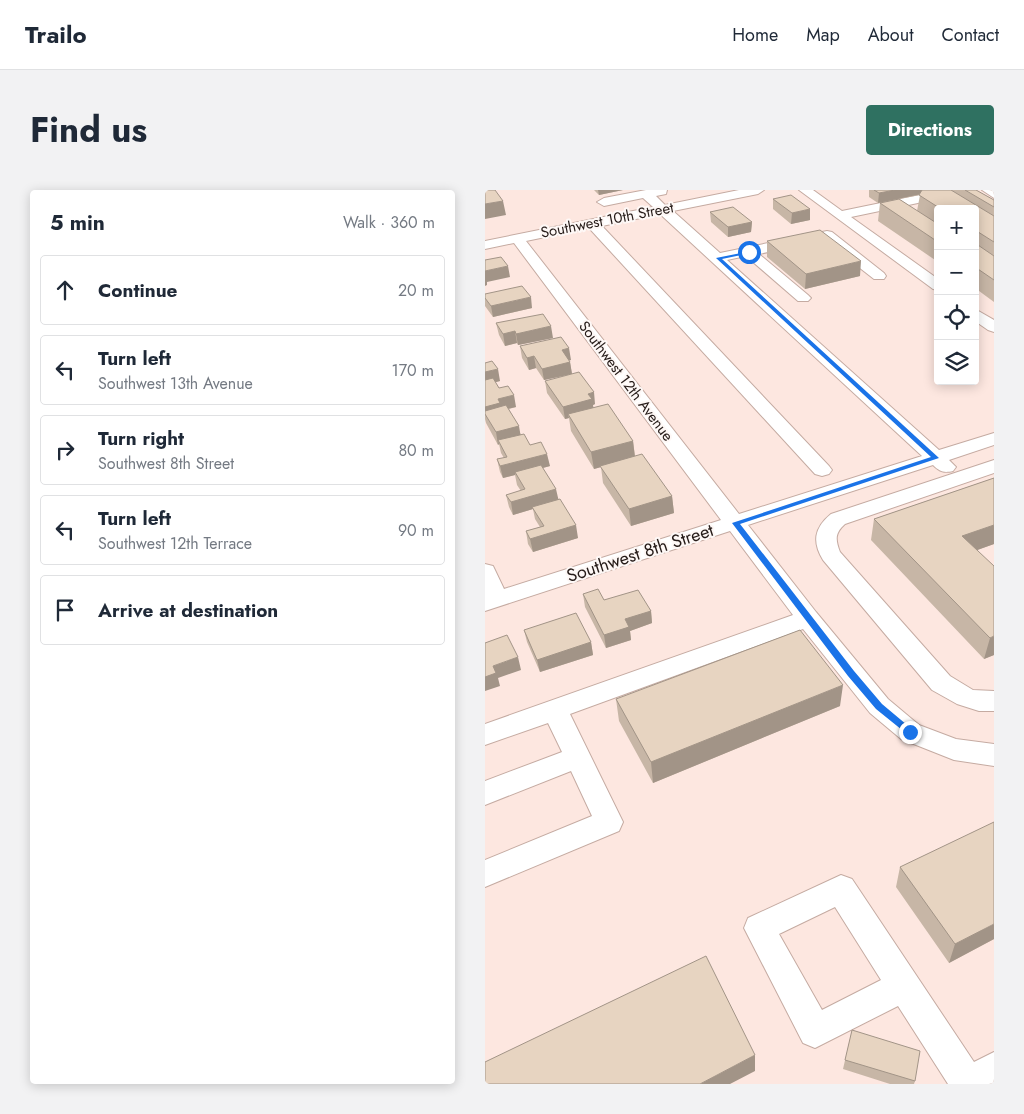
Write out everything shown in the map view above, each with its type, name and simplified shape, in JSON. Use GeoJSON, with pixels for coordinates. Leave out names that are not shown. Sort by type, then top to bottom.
{"type":"FeatureCollection","features":[{"type":"Feature","properties":{"kind":"street"},"geometry":{"type":"LineString","coordinates":[[604,202],[665,190]]}},
{"type":"Feature","properties":{"kind":"street","name":"Southwest 10th Street"},"geometry":{"type":"LineString","coordinates":[[485,245],[758,190]]}},
{"type":"Feature","properties":{"kind":"street"},"geometry":{"type":"LineString","coordinates":[[805,190],[934,283]]}},
{"type":"Feature","properties":{"kind":"street"},"geometry":{"type":"LineString","coordinates":[[988,190],[994,194]]}},
{"type":"Feature","properties":{"kind":"street"},"geometry":{"type":"LineString","coordinates":[[646,194],[958,478]]}},
{"type":"Feature","properties":{"kind":"street"},"geometry":{"type":"LineString","coordinates":[[840,215],[939,195],[955,205]]}},
{"type":"Feature","properties":{"kind":"street"},"geometry":{"type":"LineString","coordinates":[[896,204],[910,213]]}},
{"type":"Feature","properties":{"kind":"street"},"geometry":{"type":"LineString","coordinates":[[592,223],[822,470]]}},
{"type":"Feature","properties":{"kind":"street"},"geometry":{"type":"LineString","coordinates":[[718,258],[827,235],[879,276]]}},
{"type":"Feature","properties":{"kind":"street","name":"Southwest 12th Avenue"},"geometry":{"type":"LineString","coordinates":[[517,238],[808,618],[879,706],[910,732],[954,748],[994,755]]}},
{"type":"Feature","properties":{"kind":"street"},"geometry":{"type":"LineString","coordinates":[[749,252],[803,298]]}},
{"type":"Feature","properties":{"kind":"street"},"geometry":{"type":"LineString","coordinates":[[979,317],[994,327]]}},
{"type":"Feature","properties":{"kind":"street","name":"Southwest 8th Street"},"geometry":{"type":"LineString","coordinates":[[491,601],[994,439]]}},
{"type":"Feature","properties":{"kind":"street"},"geometry":{"type":"LineString","coordinates":[[994,466],[838,519],[830,526],[825,536],[825,545],[831,555],[941,683],[951,692],[966,698],[983,702],[994,700]]}},
{"type":"Feature","properties":{"kind":"street"},"geometry":{"type":"LineString","coordinates":[[485,571],[491,601]]}},
{"type":"Feature","properties":{"kind":"street"},"geometry":{"type":"LineString","coordinates":[[485,735],[808,618]]}},
{"type":"Feature","properties":{"kind":"street"},"geometry":{"type":"LineString","coordinates":[[485,874],[609,822],[555,710]]}},
{"type":"Feature","properties":{"kind":"street"},"geometry":{"type":"LineString","coordinates":[[485,793],[578,757]]}},
{"type":"Feature","properties":{"kind":"street"},"geometry":{"type":"LineString","coordinates":[[903,986],[815,1031],[759,928],[841,889],[903,986],[970,1084],[994,1069]]}},
{"type":"Feature","properties":{"kind":"building"},"geometry":{"type":"Polygon","coordinates":[[[485,190],[495,190],[503,201],[485,204],[485,190]]]}},
{"type":"Feature","properties":{"kind":"building"},"geometry":{"type":"Polygon","coordinates":[[[874,190],[895,190],[879,193],[874,190]]]}},
{"type":"Feature","properties":{"kind":"building"},"geometry":{"type":"Polygon","coordinates":[[[922,190],[951,190],[976,205],[935,205],[919,195],[922,190]]]}},
{"type":"Feature","properties":{"kind":"building"},"geometry":{"type":"Polygon","coordinates":[[[965,190],[976,190],[994,200],[994,207],[965,190]]]}},
{"type":"Feature","properties":{"kind":"building"},"geometry":{"type":"Polygon","coordinates":[[[791,195],[810,209],[792,213],[773,199],[791,195]]]}},
{"type":"Feature","properties":{"kind":"building"},"geometry":{"type":"Polygon","coordinates":[[[899,199],[934,221],[934,239],[880,203],[899,199]]]}},
{"type":"Feature","properties":{"kind":"building"},"geometry":{"type":"Polygon","coordinates":[[[733,207],[752,222],[728,227],[710,212],[733,207]]]}},
{"type":"Feature","properties":{"kind":"building"},"geometry":{"type":"Polygon","coordinates":[[[979,207],[994,216],[994,242],[979,233],[979,207]]]}},
{"type":"Feature","properties":{"kind":"building"},"geometry":{"type":"Polygon","coordinates":[[[820,230],[861,261],[806,274],[767,241],[820,230]]]}},
{"type":"Feature","properties":{"kind":"building"},"geometry":{"type":"Polygon","coordinates":[[[979,246],[994,256],[994,280],[979,270],[979,246]]]}},
{"type":"Feature","properties":{"kind":"building"},"geometry":{"type":"Polygon","coordinates":[[[501,257],[508,266],[485,271],[485,260],[501,257]]]}},
{"type":"Feature","properties":{"kind":"building"},"geometry":{"type":"Polygon","coordinates":[[[522,286],[531,297],[491,306],[485,298],[485,294],[522,286]]]}},
{"type":"Feature","properties":{"kind":"building"},"geometry":{"type":"Polygon","coordinates":[[[543,314],[551,326],[516,334],[515,331],[503,334],[496,323],[543,314]]]}},
{"type":"Feature","properties":{"kind":"building"},"geometry":{"type":"Polygon","coordinates":[[[561,337],[569,348],[562,350],[570,362],[542,369],[534,356],[527,358],[520,346],[561,337]]]}},
{"type":"Feature","properties":{"kind":"building"},"geometry":{"type":"Polygon","coordinates":[[[492,361],[498,369],[485,372],[485,363],[492,361]]]}},
{"type":"Feature","properties":{"kind":"building"},"geometry":{"type":"Polygon","coordinates":[[[579,372],[594,392],[588,394],[592,399],[563,407],[545,381],[579,372]]]}},
{"type":"Feature","properties":{"kind":"building"},"geometry":{"type":"Polygon","coordinates":[[[493,378],[499,388],[508,386],[514,395],[498,399],[500,403],[485,407],[485,380],[493,378]]]}},
{"type":"Feature","properties":{"kind":"building"},"geometry":{"type":"Polygon","coordinates":[[[608,404],[633,441],[591,452],[568,414],[608,404]]]}},
{"type":"Feature","properties":{"kind":"building"},"geometry":{"type":"Polygon","coordinates":[[[506,405],[519,426],[496,432],[485,411],[506,405]]]}},
{"type":"Feature","properties":{"kind":"building"},"geometry":{"type":"Polygon","coordinates":[[[524,434],[530,445],[541,442],[547,454],[500,466],[497,459],[507,457],[498,440],[524,434]]]}},
{"type":"Feature","properties":{"kind":"building"},"geometry":{"type":"Polygon","coordinates":[[[642,454],[672,496],[629,509],[600,466],[642,454]]]}},
{"type":"Feature","properties":{"kind":"building"},"geometry":{"type":"Polygon","coordinates":[[[541,465],[556,489],[511,502],[506,495],[525,489],[515,472],[541,465]]]}},
{"type":"Feature","properties":{"kind":"building"},"geometry":{"type":"Polygon","coordinates":[[[994,478],[994,525],[962,536],[994,566],[994,636],[990,638],[874,519],[994,478]]]}},
{"type":"Feature","properties":{"kind":"building"},"geometry":{"type":"Polygon","coordinates":[[[560,499],[576,525],[530,539],[526,531],[544,526],[532,507],[560,499]]]}},
{"type":"Feature","properties":{"kind":"building"},"geometry":{"type":"Polygon","coordinates":[[[598,589],[604,600],[638,590],[651,611],[625,619],[629,627],[604,635],[583,594],[598,589]]]}},
{"type":"Feature","properties":{"kind":"building"},"geometry":{"type":"Polygon","coordinates":[[[576,613],[591,642],[537,660],[524,630],[576,613]]]}},
{"type":"Feature","properties":{"kind":"building"},"geometry":{"type":"Polygon","coordinates":[[[800,630],[843,685],[651,762],[616,699],[800,630]]]}},
{"type":"Feature","properties":{"kind":"building"},"geometry":{"type":"Polygon","coordinates":[[[507,635],[518,657],[493,666],[496,673],[485,677],[485,643],[507,635]]]}},
{"type":"Feature","properties":{"kind":"building"},"geometry":{"type":"Polygon","coordinates":[[[994,822],[994,924],[955,944],[900,867],[994,822]]]}},
{"type":"Feature","properties":{"kind":"building"},"geometry":{"type":"Polygon","coordinates":[[[706,956],[755,1055],[700,1084],[485,1084],[485,1062],[706,956]]]}},
{"type":"Feature","properties":{"kind":"building"},"geometry":{"type":"Polygon","coordinates":[[[852,1030],[920,1051],[915,1081],[845,1060],[852,1030]]]}},
{"type":"Feature","properties":{"kind":"route"},"geometry":{"type":"LineString","coordinates":[[749,252],[718,258],[936,458],[735,523],[851,674],[879,706],[910,732]]}}]}
